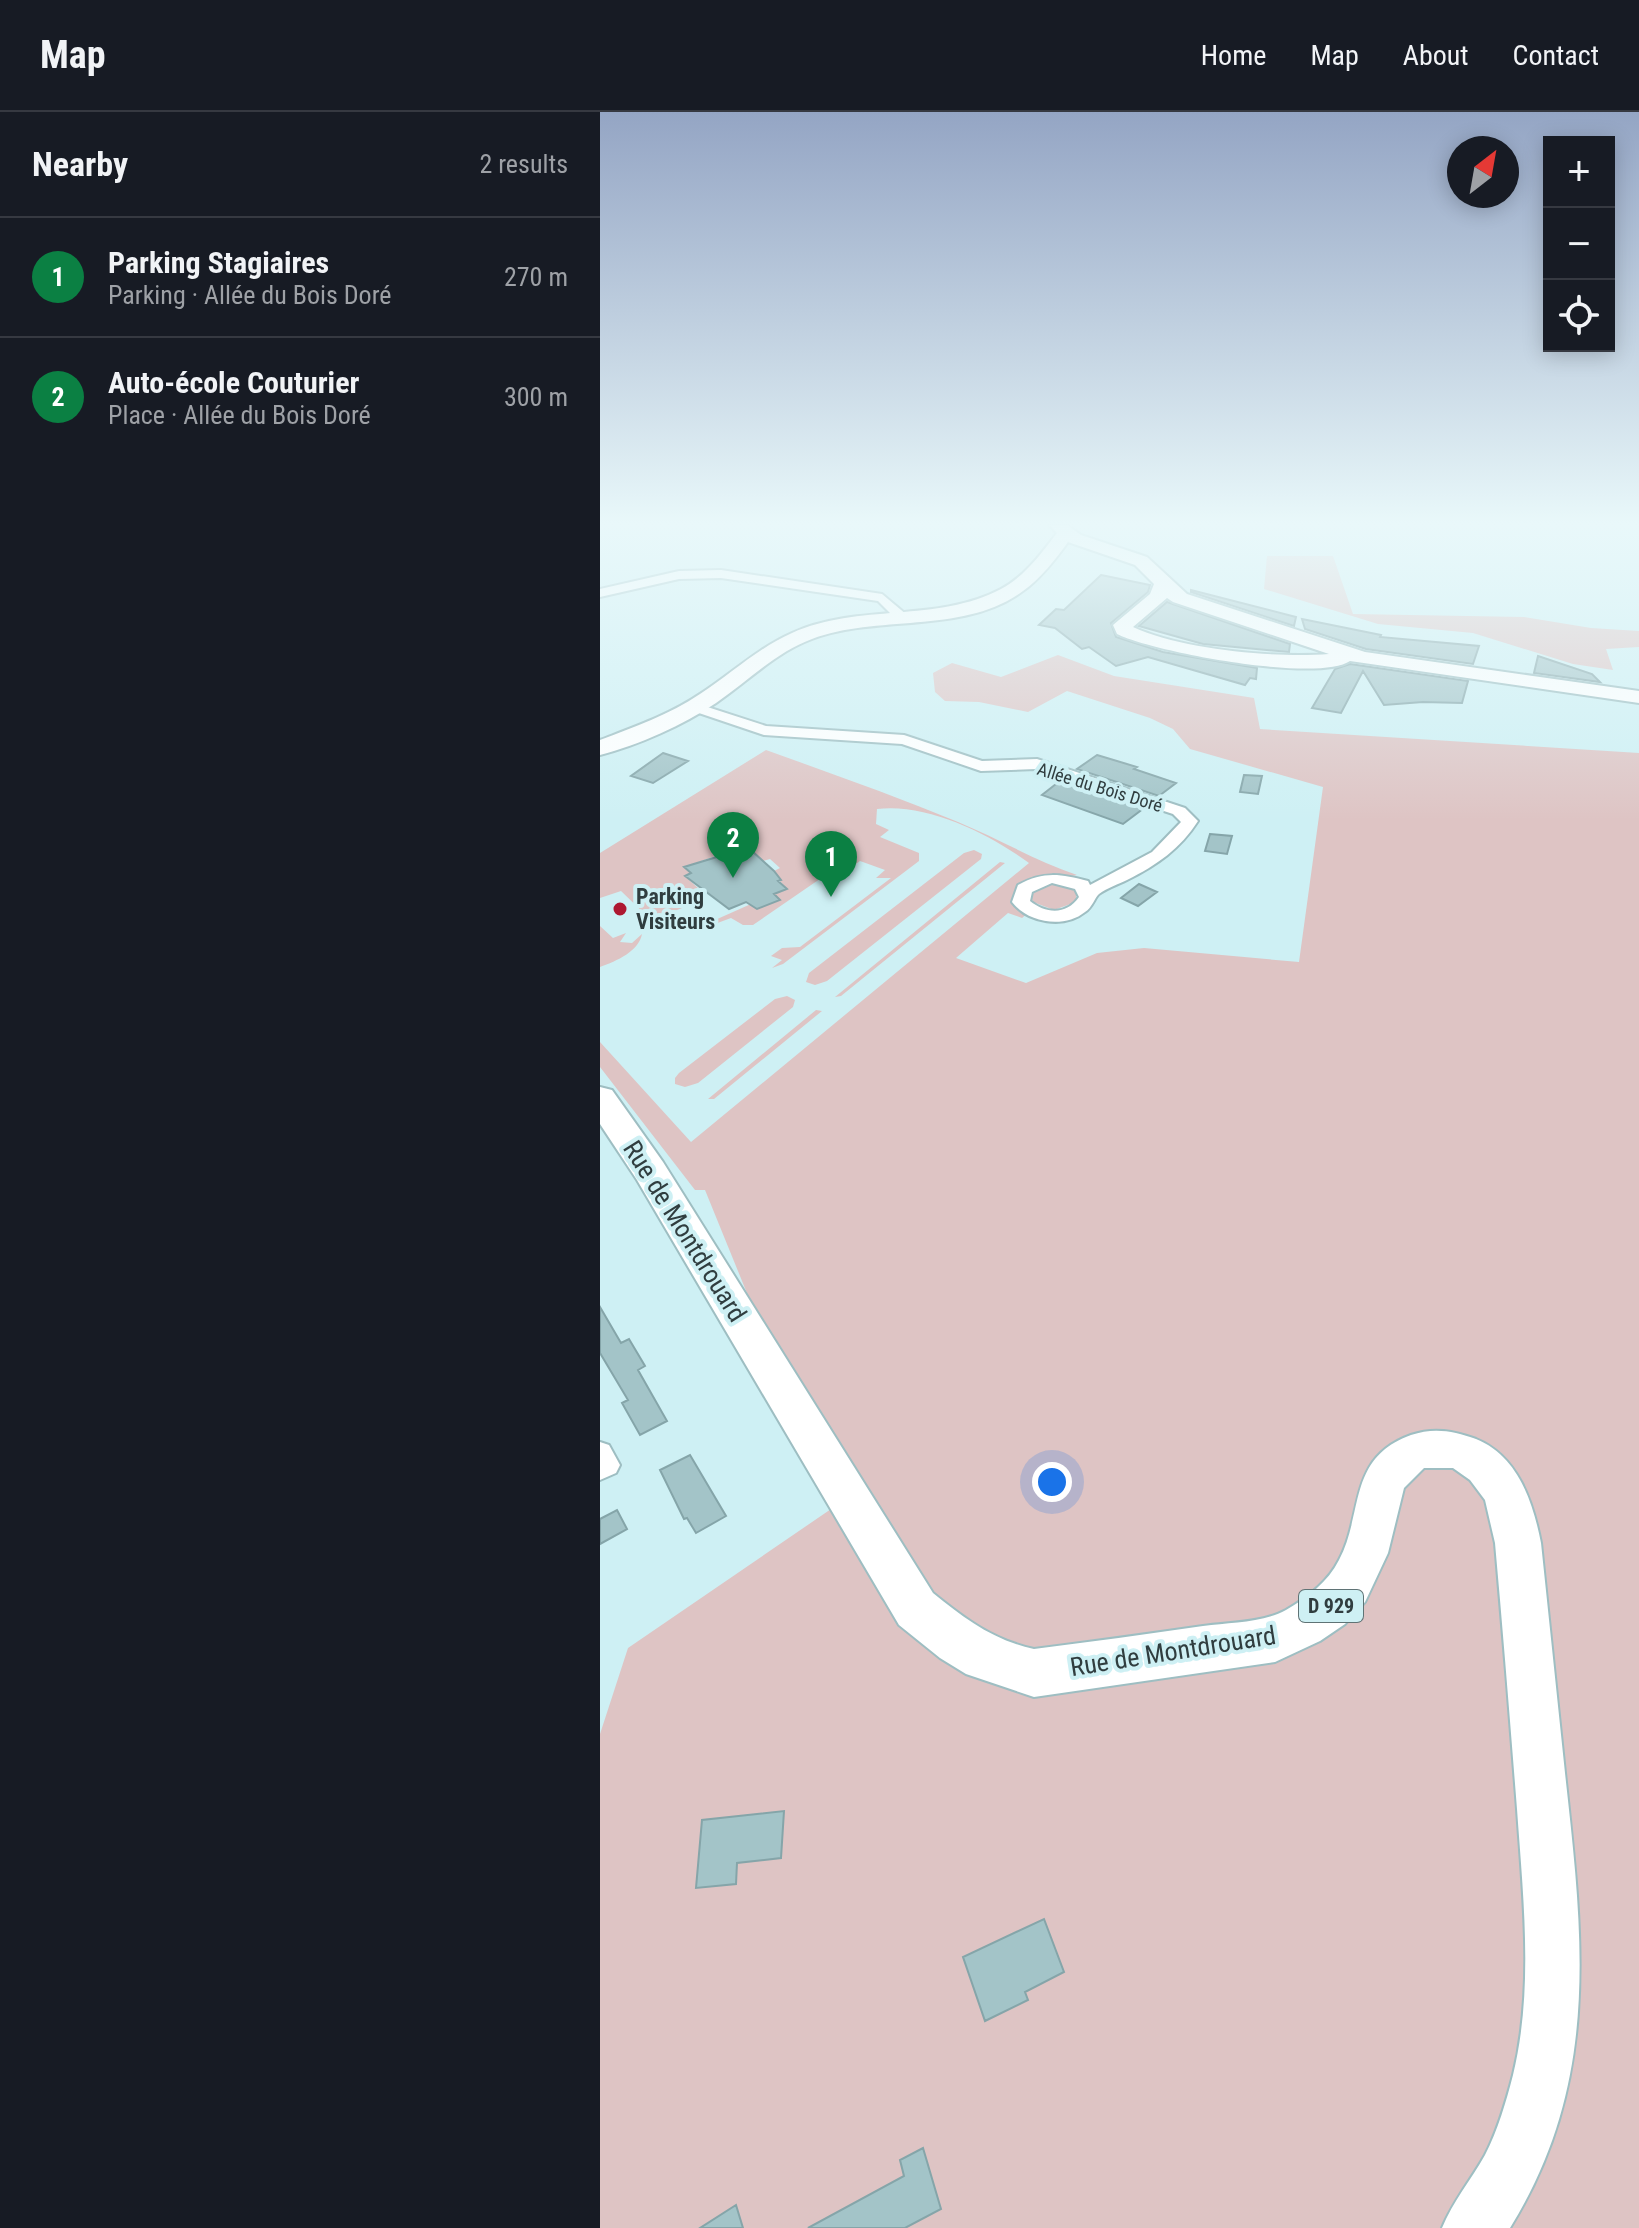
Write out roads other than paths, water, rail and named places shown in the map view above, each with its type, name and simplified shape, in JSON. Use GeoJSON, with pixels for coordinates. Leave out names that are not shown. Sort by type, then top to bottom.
{"type":"FeatureCollection","features":[{"type":"Feature","properties":{"kind":"main road","name":"Rue de Montdrouard"},"geometry":{"type":"LineString","coordinates":[[600,1098],[650,1171],[916,1609],[961,1645],[998,1666],[1034,1673],[1275,1639],[1327,1610],[1352,1583],[1364,1558],[1382,1488],[1406,1456],[1425,1449],[1455,1450],[1474,1458],[1498,1481],[1511,1504],[1518,1543],[1555,1970],[1548,2049],[1540,2087],[1513,2159],[1474,2228]]}},
{"type":"Feature","properties":{"kind":"street"},"geometry":{"type":"LineString","coordinates":[[600,748],[695,707],[766,655],[803,635],[839,624]]}},
{"type":"Feature","properties":{"kind":"street"},"geometry":{"type":"LineString","coordinates":[[1125,624],[1124,630],[1149,639],[1245,659],[1309,662],[1362,658]]}},
{"type":"Feature","properties":{"kind":"street"},"geometry":{"type":"LineString","coordinates":[[1258,624],[1362,658],[1639,697]]}},
{"type":"Feature","properties":{"kind":"street","name":"Allée du Bois Doré"},"geometry":{"type":"LineString","coordinates":[[695,707],[764,730],[904,740],[981,766],[1037,764],[1179,811],[1190,821],[1181,838],[1165,852],[1087,893]]}},
{"type":"Feature","properties":{"kind":"place","name":"Auto-école Couturier"},"geometry":{"type":"Point","coordinates":[733,878]}},
{"type":"Feature","properties":{"kind":"place","name":"Parking Stagiaires"},"geometry":{"type":"Point","coordinates":[831,897]}},
{"type":"Feature","properties":{"kind":"place","name":"Parking Visiteurs"},"geometry":{"type":"Point","coordinates":[620,909]}}]}
